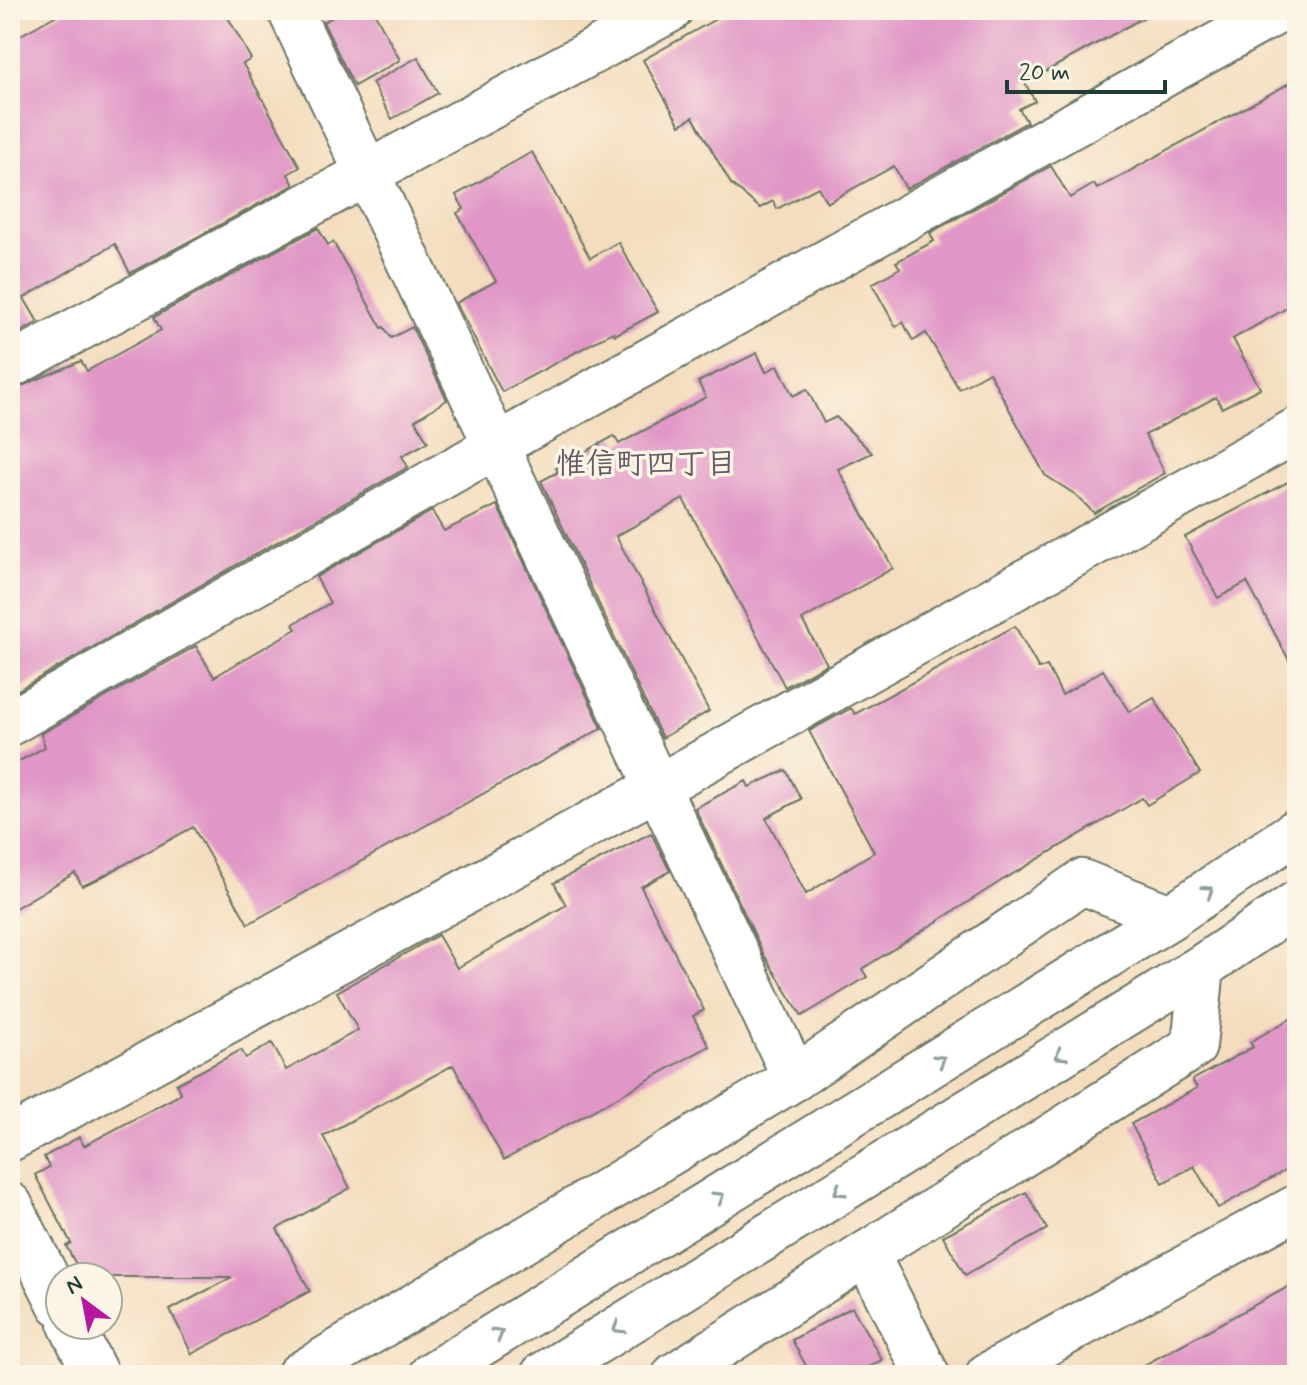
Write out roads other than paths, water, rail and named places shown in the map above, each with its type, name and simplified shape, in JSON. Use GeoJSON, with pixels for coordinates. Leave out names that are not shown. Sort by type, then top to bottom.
{"type":"FeatureCollection","features":[{"type":"Feature","properties":{"kind":"street"},"geometry":{"type":"LineString","coordinates":[[290,10],[795,1078]]}},
{"type":"Feature","properties":{"kind":"street"},"geometry":{"type":"LineString","coordinates":[[10,366],[670,10]]}},
{"type":"Feature","properties":{"kind":"street"},"geometry":{"type":"LineString","coordinates":[[10,723],[496,446],[1280,10]]}},
{"type":"Feature","properties":{"kind":"street"},"geometry":{"type":"LineString","coordinates":[[10,1139],[656,788],[1297,430]]}},
{"type":"Feature","properties":{"kind":"street"},"geometry":{"type":"LineString","coordinates":[[431,1375],[1096,964],[1297,831]]}},
{"type":"Feature","properties":{"kind":"street"},"geometry":{"type":"LineString","coordinates":[[299,1375],[795,1078],[1082,882],[1170,917]]}},
{"type":"Feature","properties":{"kind":"street"},"geometry":{"type":"LineString","coordinates":[[543,1375],[1127,1014],[1297,903]]}},
{"type":"Feature","properties":{"kind":"street"},"geometry":{"type":"LineString","coordinates":[[675,1375],[1194,1046],[1202,967]]}},
{"type":"Feature","properties":{"kind":"street"},"geometry":{"type":"LineString","coordinates":[[10,1205],[44,1272]]}},
{"type":"Feature","properties":{"kind":"street"},"geometry":{"type":"LineString","coordinates":[[988,1375],[1297,1207]]}},
{"type":"Feature","properties":{"kind":"street"},"geometry":{"type":"LineString","coordinates":[[867,1255],[927,1375]]}},
{"type":"Feature","properties":{"kind":"street"},"geometry":{"type":"LineString","coordinates":[[79,1341],[96,1375]]}},
{"type":"Feature","properties":{"kind":"district","name":"惟信町四丁目"},"geometry":{"type":"Point","coordinates":[646,464]}}]}
